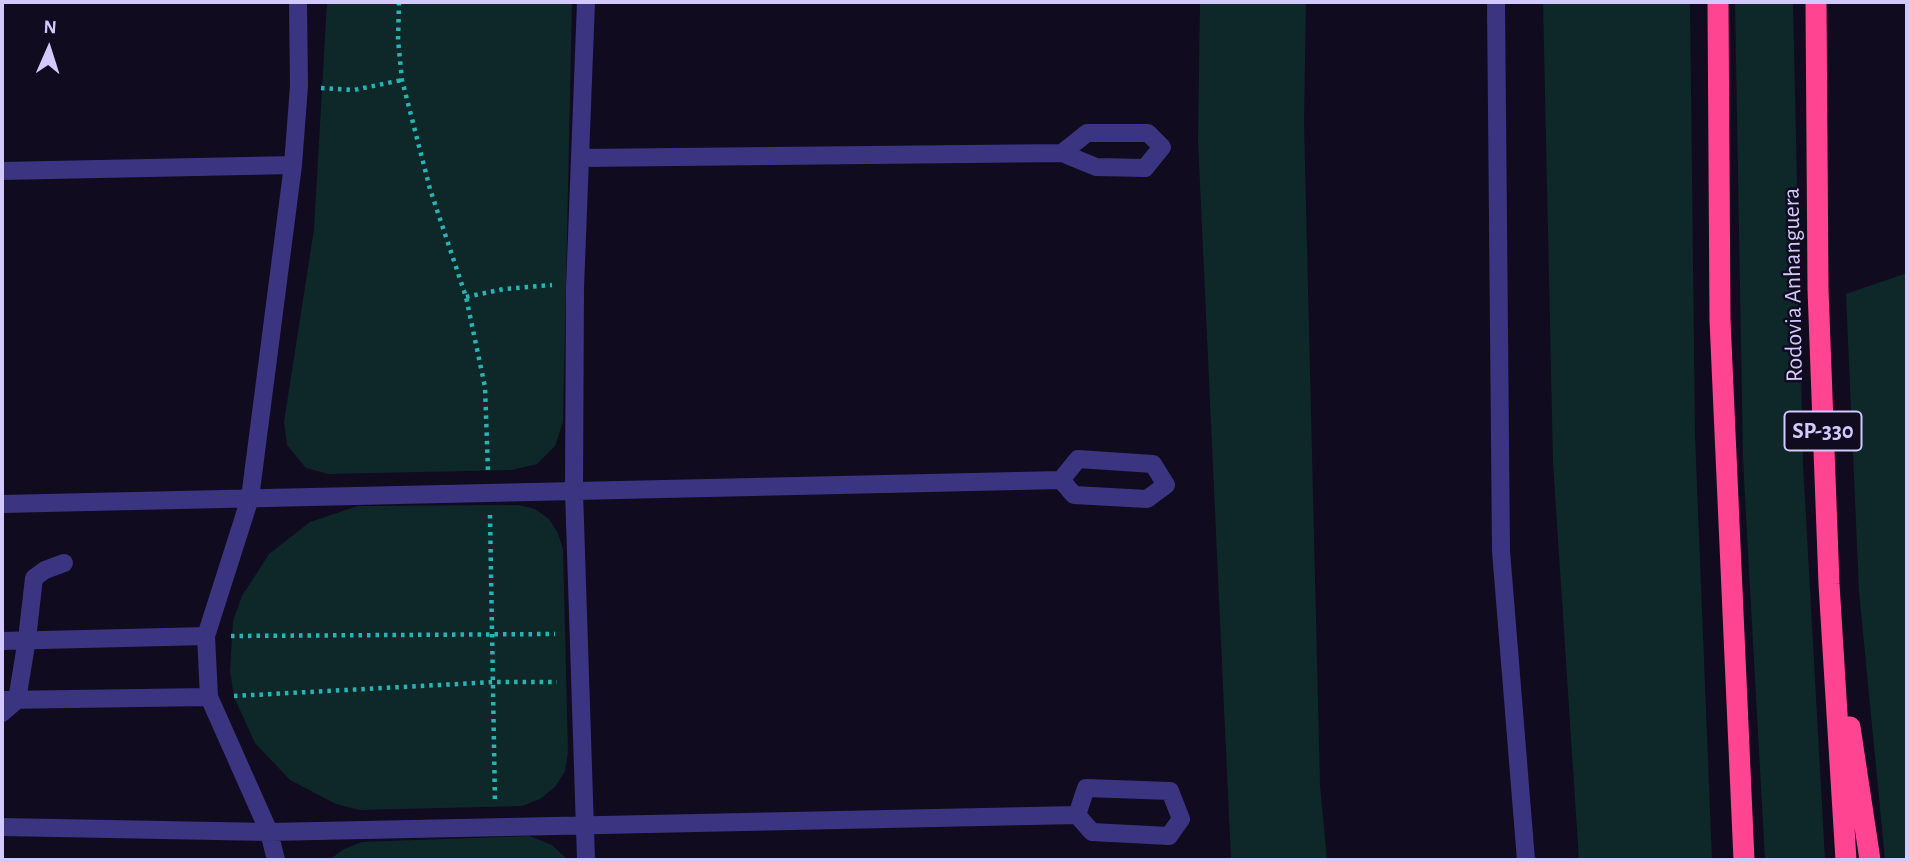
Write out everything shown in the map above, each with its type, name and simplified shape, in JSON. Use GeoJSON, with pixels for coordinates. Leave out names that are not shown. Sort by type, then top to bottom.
{"type":"FeatureCollection","features":[{"type":"Feature","properties":{"kind":"highway"},"geometry":{"type":"LineString","coordinates":[[1718,2],[1720,320],[1744,860]]}},
{"type":"Feature","properties":{"kind":"highway","name":"Rodovia Anhanguera"},"geometry":{"type":"LineString","coordinates":[[1816,2],[1818,289],[1829,584],[1846,860]]}},
{"type":"Feature","properties":{"kind":"highway"},"geometry":{"type":"LineString","coordinates":[[1829,584],[1870,860]]}},
{"type":"Feature","properties":{"kind":"street"},"geometry":{"type":"LineString","coordinates":[[276,860],[269,832],[209,697],[206,636],[250,498],[293,165],[299,86],[298,2]]}},
{"type":"Feature","properties":{"kind":"street"},"geometry":{"type":"LineString","coordinates":[[586,2],[575,288],[574,491],[576,633],[586,860]]}},
{"type":"Feature","properties":{"kind":"street"},"geometry":{"type":"LineString","coordinates":[[1496,2],[1501,551],[1526,860]]}},
{"type":"Feature","properties":{"kind":"street"},"geometry":{"type":"LineString","coordinates":[[580,158],[1062,153],[1096,167],[1145,168],[1162,147],[1148,133],[1087,133],[1062,153]]}},
{"type":"Feature","properties":{"kind":"street"},"geometry":{"type":"LineString","coordinates":[[2,171],[293,165]]}},
{"type":"Feature","properties":{"kind":"street"},"geometry":{"type":"LineString","coordinates":[[2,504],[1060,480],[1078,459],[1153,464],[1166,485],[1147,499],[1074,495],[1060,480]]}},
{"type":"Feature","properties":{"kind":"street"},"geometry":{"type":"LineString","coordinates":[[2,713],[10,700],[26,639],[34,579],[45,570],[64,563]]}},
{"type":"Feature","properties":{"kind":"street"},"geometry":{"type":"LineString","coordinates":[[2,641],[206,636]]}},
{"type":"Feature","properties":{"kind":"street"},"geometry":{"type":"LineString","coordinates":[[10,700],[209,697]]}},
{"type":"Feature","properties":{"kind":"street"},"geometry":{"type":"LineString","coordinates":[[2,827],[269,832],[1077,816],[1092,832],[1169,836],[1181,819],[1170,790],[1086,788],[1077,816]]}},
{"type":"Feature","properties":{"kind":"path"},"geometry":{"type":"LineString","coordinates":[[399,2],[398,40],[402,80],[430,189],[466,297],[485,387],[494,636],[495,828]]}},
{"type":"Feature","properties":{"kind":"path"},"geometry":{"type":"LineString","coordinates":[[299,86],[354,90],[402,80]]}},
{"type":"Feature","properties":{"kind":"path"},"geometry":{"type":"LineString","coordinates":[[466,297],[543,284],[575,288]]}},
{"type":"Feature","properties":{"kind":"path"},"geometry":{"type":"LineString","coordinates":[[206,636],[494,636],[576,633]]}},
{"type":"Feature","properties":{"kind":"path"},"geometry":{"type":"LineString","coordinates":[[209,697],[495,682],[579,682]]}},
{"type":"Feature","properties":{"kind":"green space"},"geometry":{"type":"Polygon","coordinates":[[[327,2],[572,2],[563,422],[555,446],[537,464],[512,470],[328,474],[306,468],[287,445],[284,422],[314,229],[327,2]]]}},
{"type":"Feature","properties":{"kind":"green space"},"geometry":{"type":"Polygon","coordinates":[[[1200,2],[1306,2],[1304,122],[1320,785],[1327,860],[1231,860],[1198,140],[1200,2]]]}},
{"type":"Feature","properties":{"kind":"green space"},"geometry":{"type":"Polygon","coordinates":[[[1543,2],[1690,2],[1695,436],[1712,860],[1579,860],[1553,463],[1543,2]]]}},
{"type":"Feature","properties":{"kind":"green space"},"geometry":{"type":"Polygon","coordinates":[[[1735,2],[1793,2],[1803,464],[1825,860],[1765,860],[1743,460],[1735,2]]]}},
{"type":"Feature","properties":{"kind":"green space"},"geometry":{"type":"Polygon","coordinates":[[[1907,273],[1907,860],[1885,860],[1859,591],[1846,294],[1907,273]]]}},
{"type":"Feature","properties":{"kind":"green space"},"geometry":{"type":"Polygon","coordinates":[[[519,505],[535,509],[549,519],[558,533],[563,549],[568,752],[565,771],[555,787],[540,799],[522,806],[360,810],[336,804],[290,780],[255,743],[234,697],[230,671],[233,621],[242,596],[269,554],[310,522],[358,506],[519,505]]]}},
{"type":"Feature","properties":{"kind":"green space"},"geometry":{"type":"Polygon","coordinates":[[[529,836],[552,845],[568,860],[329,860],[344,849],[362,842],[529,836]]]}}]}
